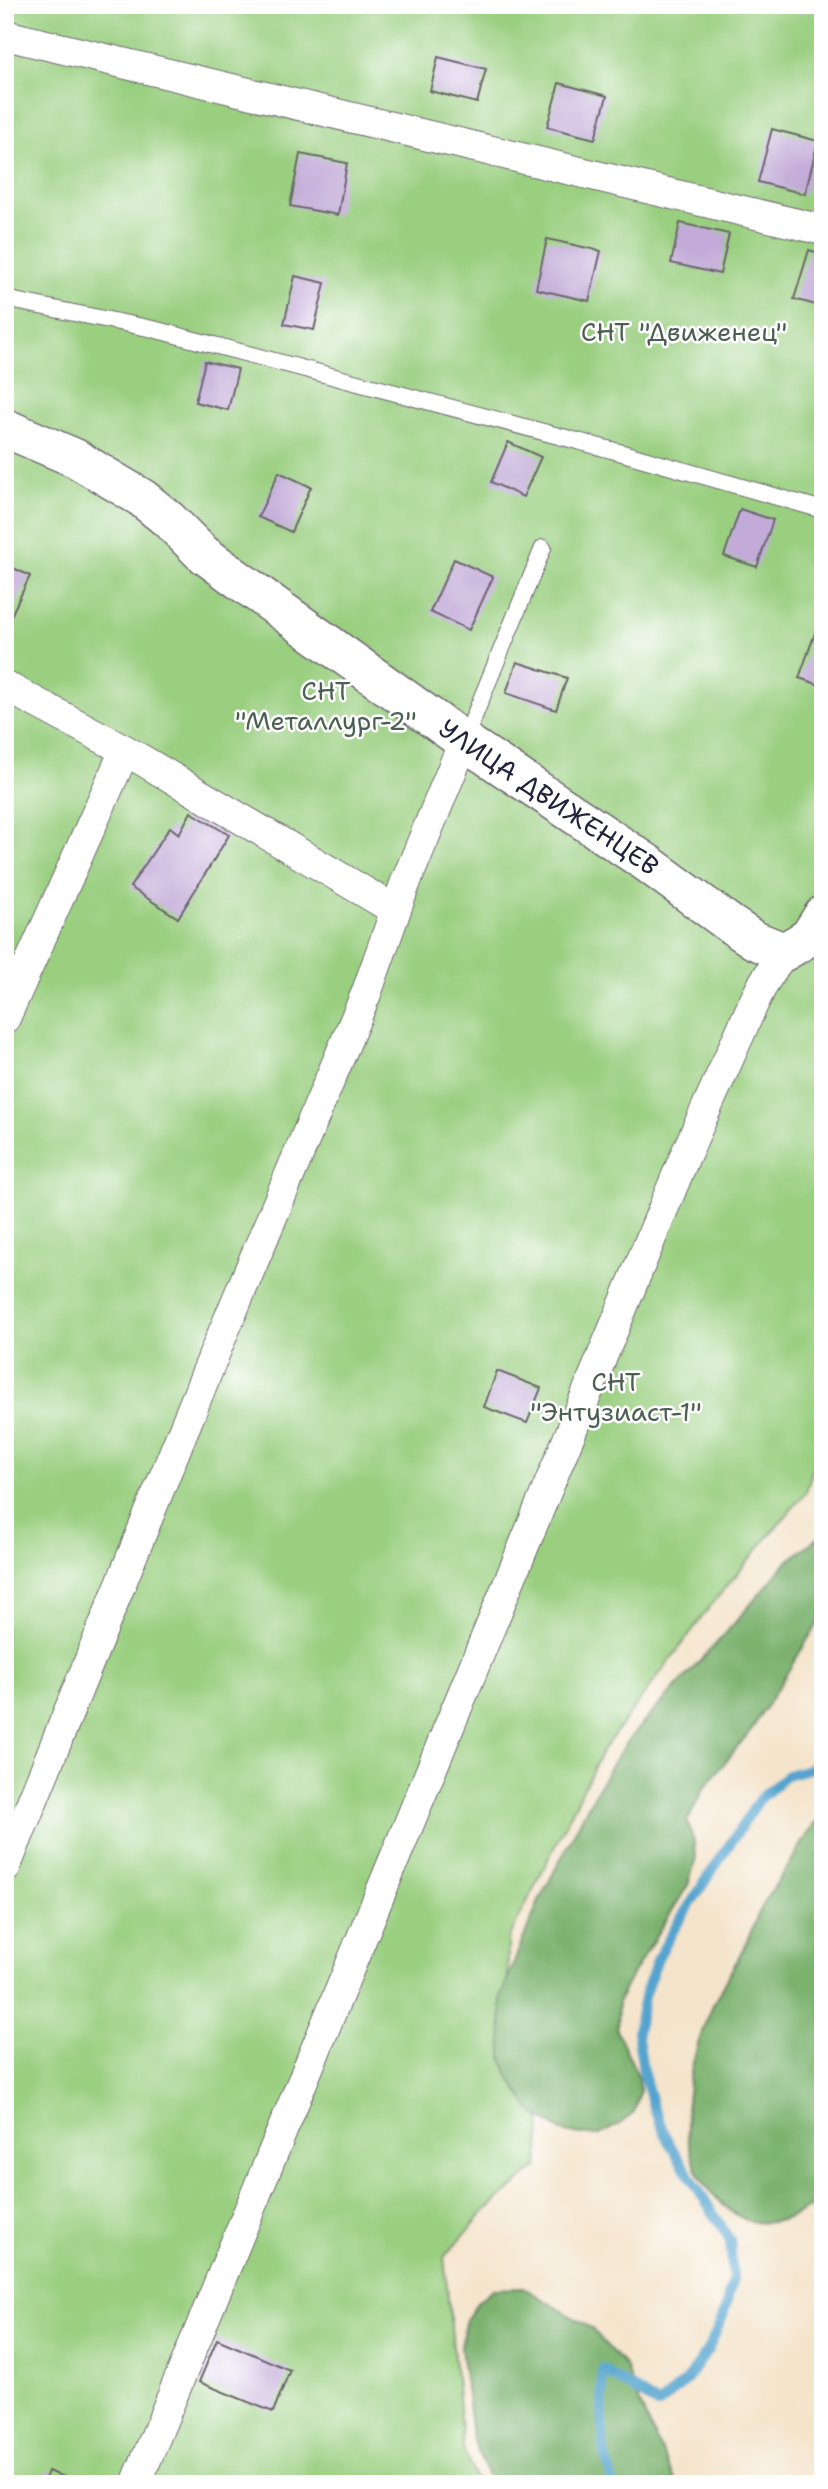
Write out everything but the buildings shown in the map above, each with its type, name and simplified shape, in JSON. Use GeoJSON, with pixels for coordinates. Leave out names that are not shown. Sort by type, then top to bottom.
{"type":"FeatureCollection","features":[{"type":"Feature","properties":{"kind":"street"},"geometry":{"type":"LineString","coordinates":[[5,35],[823,230]]}},
{"type":"Feature","properties":{"kind":"street","name":"УЛИЦА ДВИЖЕНЦЕВ"},"geometry":{"type":"LineString","coordinates":[[5,428],[75,458],[142,498],[202,553],[464,741],[647,863],[738,929],[769,948],[784,952]]}},
{"type":"Feature","properties":{"kind":"street"},"geometry":{"type":"LineString","coordinates":[[5,686],[125,750],[395,910]]}},
{"type":"Feature","properties":{"kind":"street"},"geometry":{"type":"LineString","coordinates":[[5,1868],[218,1345],[366,994],[395,910],[464,741]]}},
{"type":"Feature","properties":{"kind":"street"},"geometry":{"type":"LineString","coordinates":[[5,1018],[125,750]]}},
{"type":"Feature","properties":{"kind":"street"},"geometry":{"type":"LineString","coordinates":[[136,2484],[685,1156],[758,993],[784,952],[809,937],[823,915]]}},
{"type":"Feature","properties":{"kind":"lane"},"geometry":{"type":"LineString","coordinates":[[5,299],[153,329],[619,452],[823,510]]}},
{"type":"Feature","properties":{"kind":"lane"},"geometry":{"type":"LineString","coordinates":[[464,741],[542,548]]}},
{"type":"Feature","properties":{"kind":"green space"},"geometry":{"type":"Polygon","coordinates":[[[5,5],[823,5],[823,1435],[806,1492],[715,1600],[602,1751],[508,1940],[507,2033],[542,2112],[538,2166],[485,2211],[444,2257],[463,2448],[477,2484],[5,2484],[5,5]]]}},
{"type":"Feature","properties":{"kind":"green space"},"geometry":{"type":"Polygon","coordinates":[[[816,1539],[823,1539],[823,1615],[752,1729],[704,1788],[687,1822],[696,1858],[688,1885],[618,2002],[617,2031],[639,2078],[640,2091],[634,2113],[600,2135],[562,2131],[530,2110],[510,2078],[502,2058],[501,1996],[540,1899],[611,1765],[633,1734],[787,1562],[816,1539]]]}},
{"type":"Feature","properties":{"kind":"green space"},"geometry":{"type":"Polygon","coordinates":[[[823,1814],[823,2196],[789,2218],[769,2222],[750,2221],[734,2213],[720,2201],[698,2172],[690,2148],[687,2122],[692,2067],[709,2015],[760,1912],[823,1814]]]}},
{"type":"Feature","properties":{"kind":"green space"},"geometry":{"type":"Polygon","coordinates":[[[524,2288],[591,2328],[625,2366],[677,2484],[490,2484],[472,2436],[461,2347],[465,2322],[478,2301],[493,2289],[524,2288]]]}},
{"type":"Feature","properties":{"kind":"waterway"},"geometry":{"type":"LineString","coordinates":[[613,2484],[603,2446],[602,2369],[658,2405],[686,2381],[708,2350],[723,2316],[733,2278],[730,2240],[669,2143],[653,2107],[643,2070],[637,2031],[645,1993],[658,1958],[677,1924],[759,1800],[787,1775],[823,1765]]}},
{"type":"Feature","properties":{"kind":"park label","name":"СНТ \"Движенец\""},"geometry":{"type":"Point","coordinates":[684,332]}},
{"type":"Feature","properties":{"kind":"park label","name":"СНТ \"Металлург-2\""},"geometry":{"type":"Point","coordinates":[326,706]}},
{"type":"Feature","properties":{"kind":"park label","name":"СНТ \"Энтузиаст-1\""},"geometry":{"type":"Point","coordinates":[616,1397]}}]}
